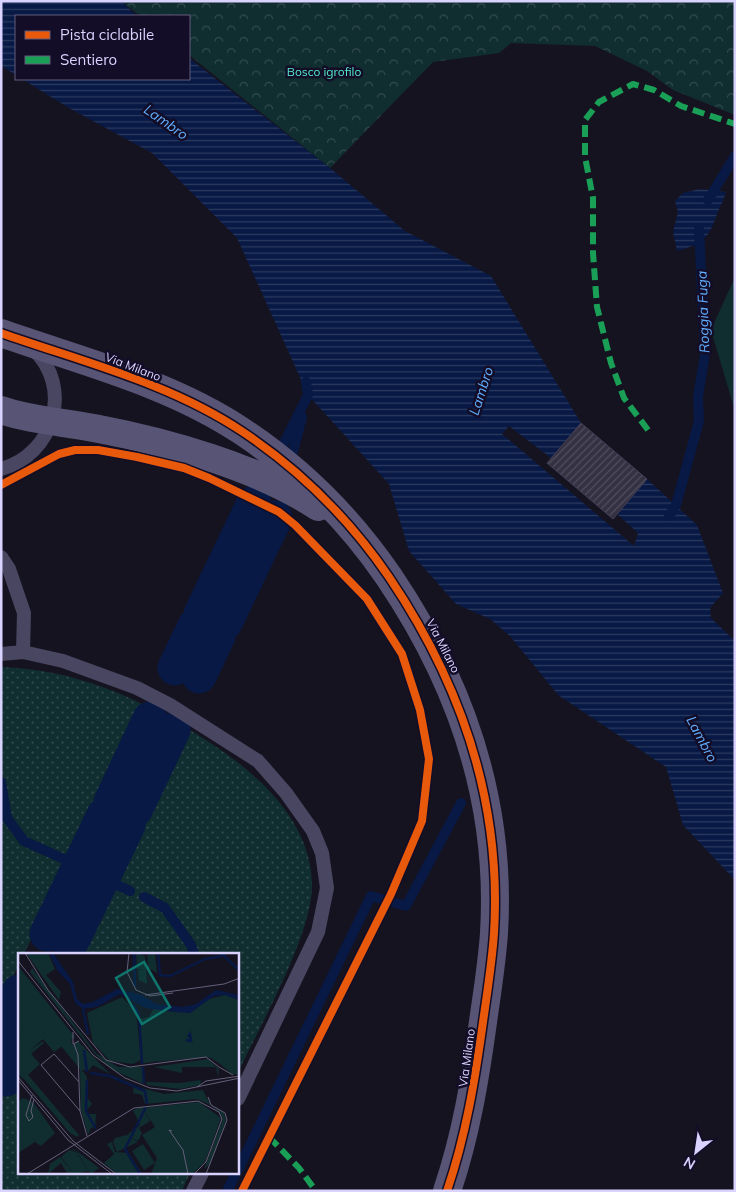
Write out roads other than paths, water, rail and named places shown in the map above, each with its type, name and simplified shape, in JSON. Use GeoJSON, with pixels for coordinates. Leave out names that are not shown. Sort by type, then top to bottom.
{"type":"FeatureCollection","features":[{"type":"Feature","properties":{"kind":"street","name":"Via Milano"},"geometry":{"type":"LineString","coordinates":[[13,338],[142,382],[234,426],[264,446],[308,483],[377,559],[416,618],[452,687],[477,762],[489,823],[495,901],[491,964],[474,1086],[460,1149],[447,1191]]}},
{"type":"Feature","properties":{"kind":"street","name":"Via Milano"},"geometry":{"type":"LineString","coordinates":[[1,410],[132,436],[238,469],[304,498],[358,536]]}},
{"type":"Feature","properties":{"kind":"lane"},"geometry":{"type":"LineString","coordinates":[[1,469],[15,464],[32,453],[44,438],[52,421],[55,402],[51,377],[39,355],[13,338]]}},
{"type":"Feature","properties":{"kind":"lane"},"geometry":{"type":"LineString","coordinates":[[1,557],[9,569],[24,613],[23,652]]}},
{"type":"Feature","properties":{"kind":"lane"},"geometry":{"type":"LineString","coordinates":[[1,654],[23,652],[63,661],[138,688],[227,739],[258,761],[286,793],[313,831],[322,853],[327,888],[318,932],[239,1097]]}},
{"type":"Feature","properties":{"kind":"lane"},"geometry":{"type":"LineString","coordinates":[[193,1191],[202,1174]]}},
{"type":"Feature","properties":{"kind":"water"},"geometry":{"type":"Polygon","coordinates":[[[1,1],[121,1],[136,15],[15,15],[15,74],[1,66],[1,1]]]}},
{"type":"Feature","properties":{"kind":"water","name":"Lambro"},"geometry":{"type":"Polygon","coordinates":[[[190,59],[330,168],[405,231],[491,276],[581,423],[551,458],[509,426],[502,434],[634,546],[638,533],[617,514],[647,479],[697,525],[723,593],[710,608],[711,618],[735,641],[735,880],[683,825],[666,767],[558,695],[510,636],[490,619],[456,604],[409,551],[389,484],[308,395],[237,238],[152,153],[69,108],[24,80],[190,80],[190,59]]]}},
{"type":"Feature","properties":{"kind":"water"},"geometry":{"type":"Polygon","coordinates":[[[700,189],[726,192],[711,229],[704,239],[693,246],[677,251],[673,232],[678,212],[675,201],[683,193],[700,189]]]}},
{"type":"Feature","properties":{"kind":"waterway","name":"Roggia Fuga"},"geometry":{"type":"LineString","coordinates":[[708,200],[735,156]]}},
{"type":"Feature","properties":{"kind":"waterway","name":"Roggia Fuga"},"geometry":{"type":"LineString","coordinates":[[669,516],[676,505],[699,421],[698,397],[705,354],[699,229]]}},
{"type":"Feature","properties":{"kind":"waterway"},"geometry":{"type":"LineString","coordinates":[[283,445],[308,395],[306,382]]}},
{"type":"Feature","properties":{"kind":"waterway"},"geometry":{"type":"LineString","coordinates":[[293,452],[302,417]]}},
{"type":"Feature","properties":{"kind":"waterway"},"geometry":{"type":"LineString","coordinates":[[201,614],[254,503]]}},
{"type":"Feature","properties":{"kind":"waterway"},"geometry":{"type":"LineString","coordinates":[[225,623],[275,518]]}},
{"type":"Feature","properties":{"kind":"waterway"},"geometry":{"type":"LineString","coordinates":[[175,668],[195,626]]}},
{"type":"Feature","properties":{"kind":"waterway"},"geometry":{"type":"LineString","coordinates":[[199,676],[218,636]]}},
{"type":"Feature","properties":{"kind":"waterway"},"geometry":{"type":"LineString","coordinates":[[111,802],[150,719]]}},
{"type":"Feature","properties":{"kind":"waterway"},"geometry":{"type":"LineString","coordinates":[[135,810],[173,730]]}},
{"type":"Feature","properties":{"kind":"waterway"},"geometry":{"type":"LineString","coordinates":[[1,782],[7,818],[24,841],[64,859]]}},
{"type":"Feature","properties":{"kind":"waterway"},"geometry":{"type":"LineString","coordinates":[[239,1168],[371,896],[406,906],[461,803]]}},
{"type":"Feature","properties":{"kind":"waterway"},"geometry":{"type":"LineString","coordinates":[[47,934],[104,815]]}},
{"type":"Feature","properties":{"kind":"waterway"},"geometry":{"type":"LineString","coordinates":[[70,945],[128,825]]}},
{"type":"Feature","properties":{"kind":"waterway"},"geometry":{"type":"LineString","coordinates":[[111,882],[130,891]]}},
{"type":"Feature","properties":{"kind":"waterway"},"geometry":{"type":"LineString","coordinates":[[144,897],[165,908],[191,945],[194,953]]}},
{"type":"Feature","properties":{"kind":"waterway"},"geometry":{"type":"LineString","coordinates":[[1,1028],[18,994]]}},
{"type":"Feature","properties":{"kind":"waterway"},"geometry":{"type":"LineString","coordinates":[[6,1079],[18,1054]]}},
{"type":"Feature","properties":{"kind":"waterway"},"geometry":{"type":"LineString","coordinates":[[227,1191],[236,1174]]}},
{"type":"Feature","properties":{"kind":"park label","name":"Bosco igrofilo"},"geometry":{"type":"Point","coordinates":[324,72]}}]}
